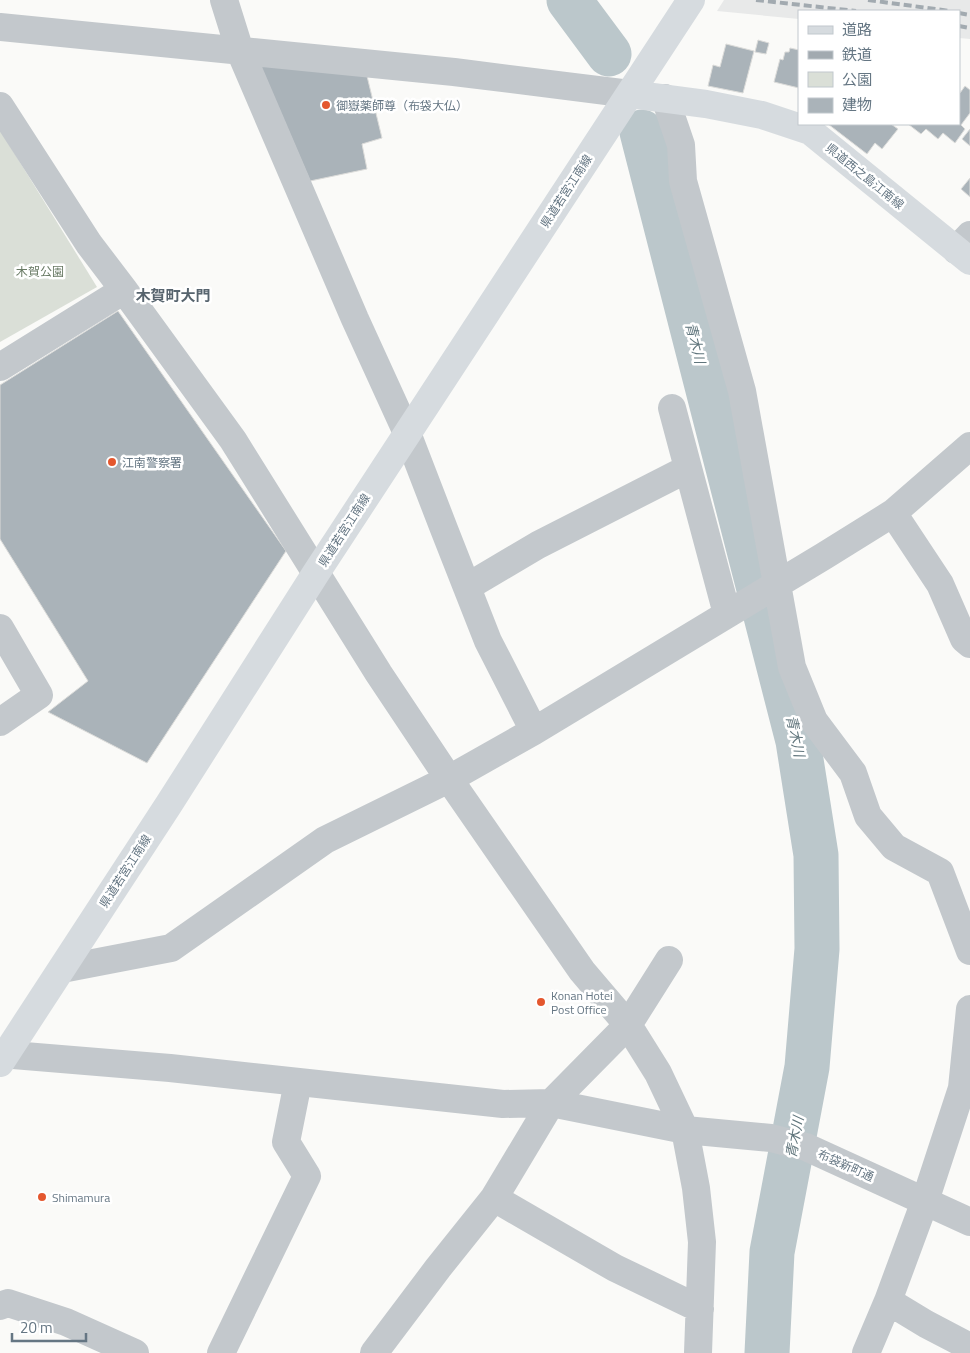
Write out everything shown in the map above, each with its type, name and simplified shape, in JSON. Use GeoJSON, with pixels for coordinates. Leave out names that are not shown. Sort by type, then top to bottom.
{"type":"FeatureCollection","features":[{"type":"Feature","properties":{"kind":"main road","name":"県道若宮江南線"},"geometry":{"type":"LineString","coordinates":[[2,1057],[62,969],[316,573],[691,0]]}},
{"type":"Feature","properties":{"kind":"main road","name":"県道西之島江南線"},"geometry":{"type":"LineString","coordinates":[[630,94],[706,104],[762,115],[810,131],[965,249]]}},
{"type":"Feature","properties":{"kind":"street"},"geometry":{"type":"LineString","coordinates":[[224,0],[240,51],[355,319],[407,433],[488,641],[534,731]]}},
{"type":"Feature","properties":{"kind":"street"},"geometry":{"type":"LineString","coordinates":[[0,27],[454,72],[630,94]]}},
{"type":"Feature","properties":{"kind":"street"},"geometry":{"type":"LineString","coordinates":[[665,98],[681,145],[683,181],[742,391],[775,586],[792,666],[814,720],[853,773],[868,816],[894,847],[940,872],[970,951]]}},
{"type":"Feature","properties":{"kind":"street"},"geometry":{"type":"LineString","coordinates":[[0,106],[88,244],[124,290],[233,440],[379,674],[449,779],[582,971],[628,1025],[658,1073],[685,1130],[696,1188],[702,1242],[698,1353]]}},
{"type":"Feature","properties":{"kind":"street"},"geometry":{"type":"LineString","coordinates":[[0,367],[124,290]]}},
{"type":"Feature","properties":{"kind":"street"},"geometry":{"type":"LineString","coordinates":[[672,408],[687,469],[736,609]]}},
{"type":"Feature","properties":{"kind":"street"},"geometry":{"type":"LineString","coordinates":[[62,969],[171,948],[325,840],[449,779],[534,731],[893,513],[970,446]]}},
{"type":"Feature","properties":{"kind":"street"},"geometry":{"type":"LineString","coordinates":[[467,587],[538,545],[687,469]]}},
{"type":"Feature","properties":{"kind":"street"},"geometry":{"type":"LineString","coordinates":[[893,513],[940,584],[964,638],[970,644]]}},
{"type":"Feature","properties":{"kind":"street"},"geometry":{"type":"LineString","coordinates":[[0,628],[39,695],[0,722]]}},
{"type":"Feature","properties":{"kind":"street"},"geometry":{"type":"LineString","coordinates":[[374,1353],[494,1198],[551,1103],[628,1025],[669,960]]}},
{"type":"Feature","properties":{"kind":"street"},"geometry":{"type":"LineString","coordinates":[[866,1353],[888,1301],[925,1201],[962,1088],[970,1009]]}},
{"type":"Feature","properties":{"kind":"street","name":"布袋新町通"},"geometry":{"type":"LineString","coordinates":[[2,1057],[170,1068],[503,1104],[551,1103],[685,1130],[771,1138],[806,1147],[970,1222]]}},
{"type":"Feature","properties":{"kind":"street"},"geometry":{"type":"LineString","coordinates":[[221,1353],[307,1176],[286,1142],[298,1082]]}},
{"type":"Feature","properties":{"kind":"street"},"geometry":{"type":"LineString","coordinates":[[494,1198],[615,1268],[700,1309]]}},
{"type":"Feature","properties":{"kind":"street"},"geometry":{"type":"LineString","coordinates":[[888,1301],[970,1347]]}},
{"type":"Feature","properties":{"kind":"street"},"geometry":{"type":"LineString","coordinates":[[0,1306],[8,1303],[66,1322],[135,1353]]}},
{"type":"Feature","properties":{"kind":"shaded area"},"geometry":{"type":"Polygon","coordinates":[[[724,0],[970,0],[970,39],[960,38],[960,10],[798,10],[798,19],[717,11],[724,0]]]}},
{"type":"Feature","properties":{"kind":"green space","name":"木賀公園"},"geometry":{"type":"Polygon","coordinates":[[[0,130],[97,287],[0,342],[0,130]]]}},
{"type":"Feature","properties":{"kind":"building"},"geometry":{"type":"Polygon","coordinates":[[[758,40],[769,43],[766,54],[755,52],[758,40]]]}},
{"type":"Feature","properties":{"kind":"building"},"geometry":{"type":"Polygon","coordinates":[[[726,44],[754,51],[743,93],[708,86],[713,65],[720,67],[726,44]]]}},
{"type":"Feature","properties":{"kind":"building"},"geometry":{"type":"Polygon","coordinates":[[[790,48],[798,50],[798,88],[774,82],[780,59],[783,60],[785,52],[789,52],[790,48]]]}},
{"type":"Feature","properties":{"kind":"building","name":"御嶽薬師尊（布袋大仏）"},"geometry":{"type":"Polygon","coordinates":[[[260,65],[366,72],[382,138],[362,144],[367,169],[310,181],[260,65]]]}},
{"type":"Feature","properties":{"kind":"building"},"geometry":{"type":"Polygon","coordinates":[[[965,86],[970,90],[970,113],[961,125],[965,129],[955,143],[943,133],[938,139],[926,129],[921,134],[909,125],[960,125],[960,93],[965,86]]]}},
{"type":"Feature","properties":{"kind":"building"},"geometry":{"type":"Polygon","coordinates":[[[829,125],[892,125],[898,129],[882,149],[875,143],[867,154],[829,125]]]}},
{"type":"Feature","properties":{"kind":"building"},"geometry":{"type":"Polygon","coordinates":[[[970,129],[970,146],[962,139],[970,129]]]}},
{"type":"Feature","properties":{"kind":"building"},"geometry":{"type":"Polygon","coordinates":[[[970,178],[970,197],[961,189],[970,178]]]}},
{"type":"Feature","properties":{"kind":"building","name":"江南警察署"},"geometry":{"type":"Polygon","coordinates":[[[118,311],[286,551],[147,763],[48,712],[88,681],[0,539],[0,385],[118,311]]]}},
{"type":"Feature","properties":{"kind":"waterway","name":"青木川"},"geometry":{"type":"LineString","coordinates":[[569,0],[609,54]]}},
{"type":"Feature","properties":{"kind":"waterway","name":"青木川"},"geometry":{"type":"LineString","coordinates":[[642,132],[798,741],[816,855],[817,949],[807,1067],[772,1252],[767,1353]]}},
{"type":"Feature","properties":{"kind":"railway"},"geometry":{"type":"LineString","coordinates":[[756,0],[847,10]]}},
{"type":"Feature","properties":{"kind":"railway"},"geometry":{"type":"LineString","coordinates":[[868,0],[943,10]]}},
{"type":"Feature","properties":{"kind":"railway"},"geometry":{"type":"LineString","coordinates":[[960,13],[970,15]]}},
{"type":"Feature","properties":{"kind":"railway"},"geometry":{"type":"LineString","coordinates":[[960,26],[970,28]]}},
{"type":"Feature","properties":{"kind":"place","name":"御嶽薬師尊（布袋大仏）"},"geometry":{"type":"Point","coordinates":[326,105]}},
{"type":"Feature","properties":{"kind":"place","name":"江南警察署"},"geometry":{"type":"Point","coordinates":[112,462]}},
{"type":"Feature","properties":{"kind":"place","name":"Konan Hotei Post Office"},"geometry":{"type":"Point","coordinates":[541,1002]}},
{"type":"Feature","properties":{"kind":"place","name":"Shimamura"},"geometry":{"type":"Point","coordinates":[42,1197]}},
{"type":"Feature","properties":{"kind":"district","name":"木賀町大門"},"geometry":{"type":"Point","coordinates":[173,295]}}]}
